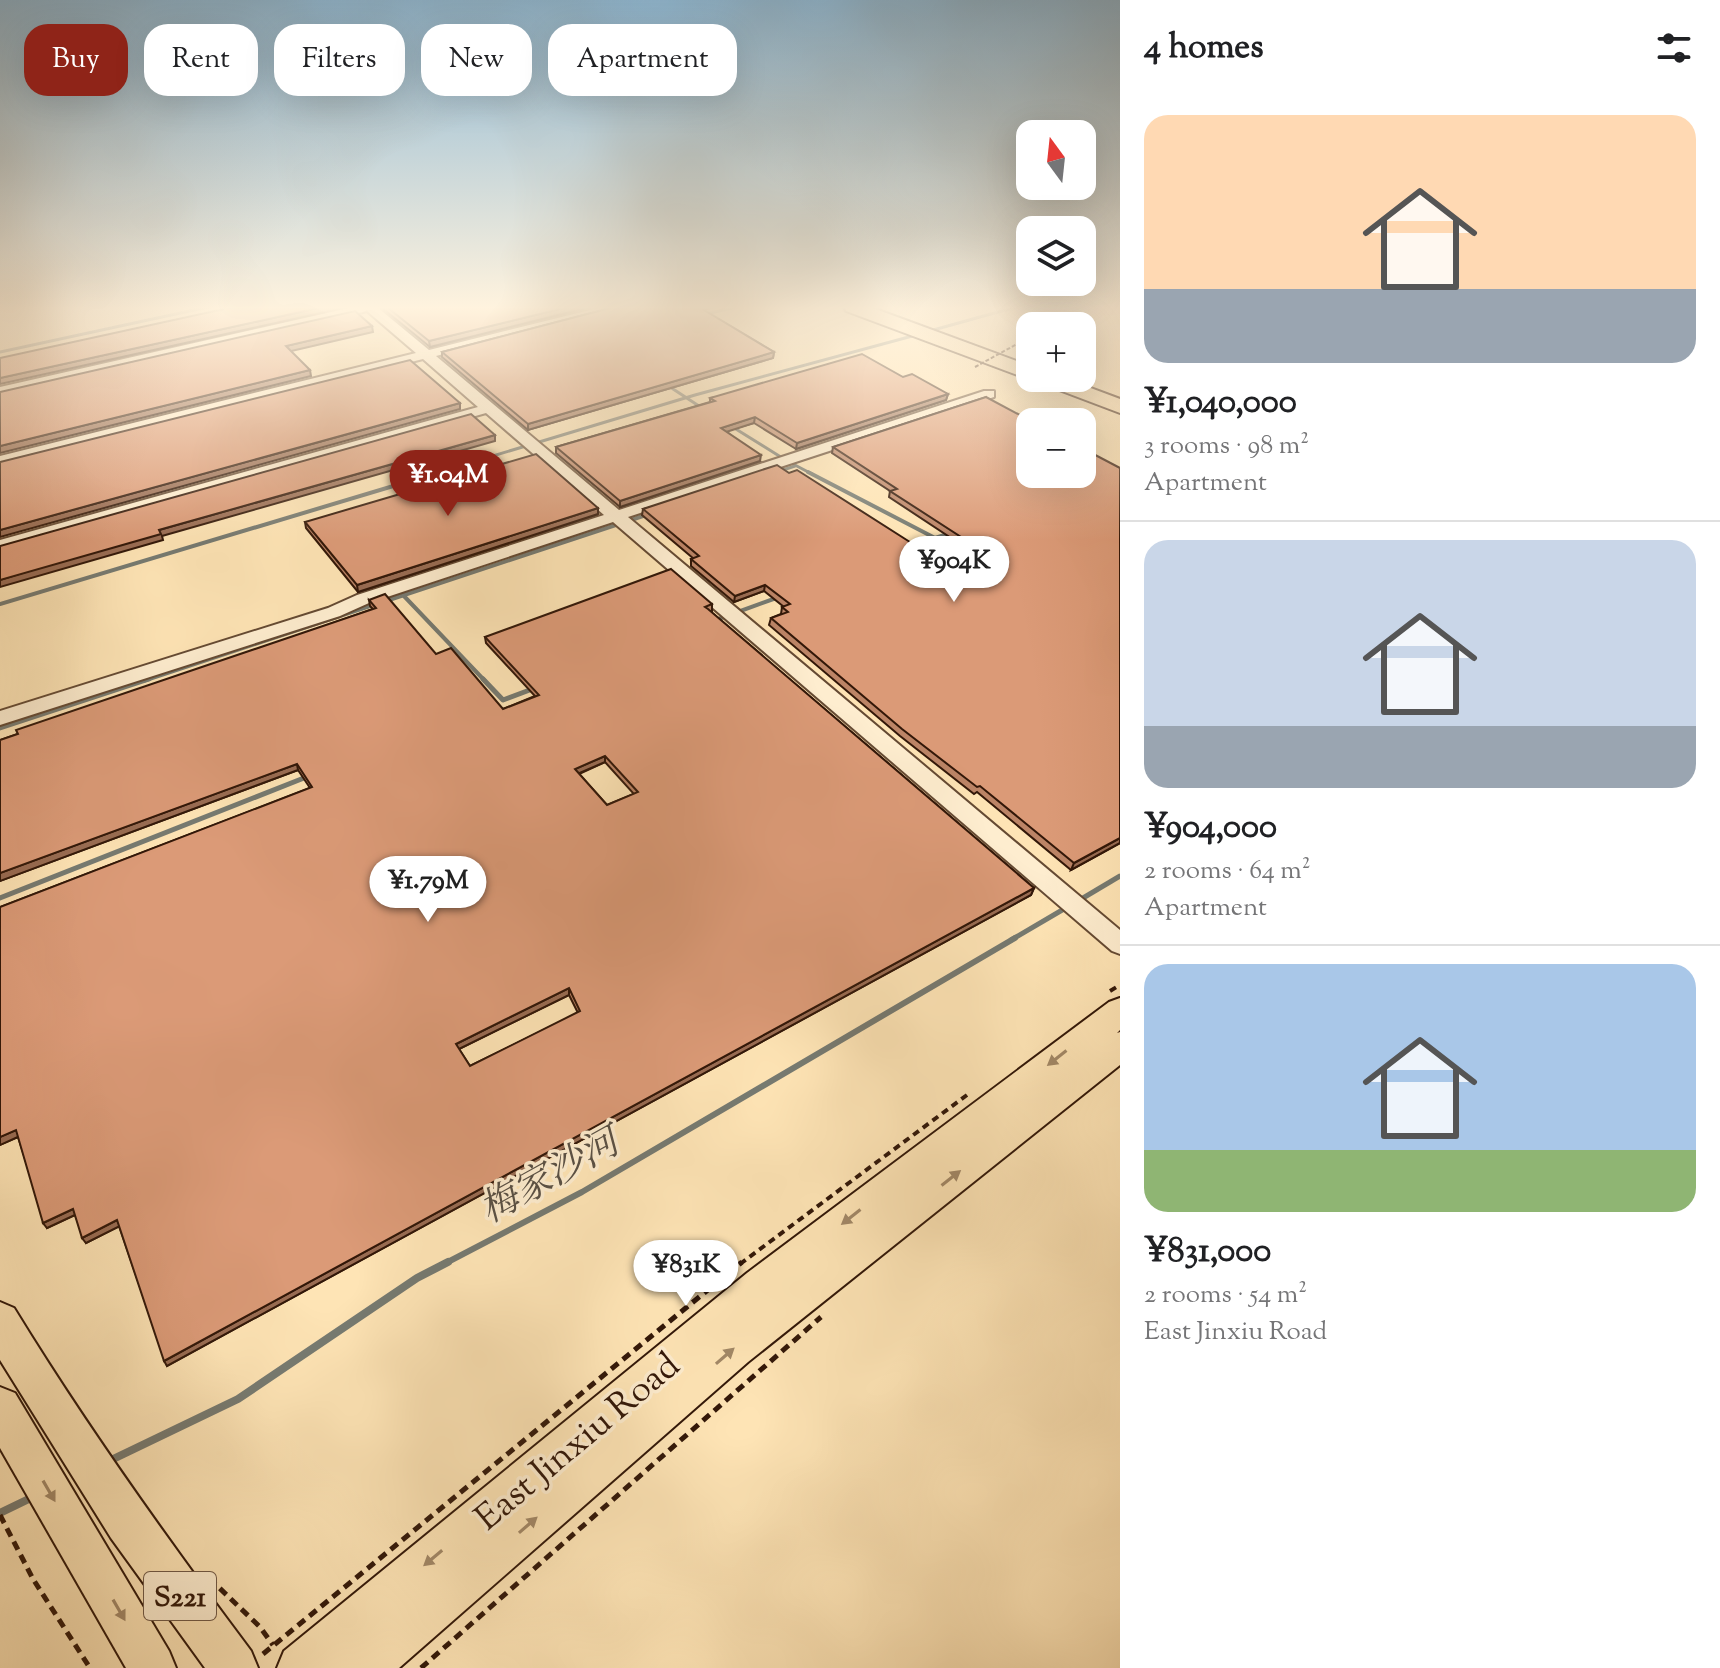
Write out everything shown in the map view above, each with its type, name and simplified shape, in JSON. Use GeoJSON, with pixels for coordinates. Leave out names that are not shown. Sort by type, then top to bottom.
{"type":"FeatureCollection","features":[{"type":"Feature","properties":{"kind":"highway"},"geometry":{"type":"LineString","coordinates":[[1097,385],[1120,393]]}},
{"type":"Feature","properties":{"kind":"highway"},"geometry":{"type":"LineString","coordinates":[[1082,392],[1120,406]]}},
{"type":"Feature","properties":{"kind":"main road","name":"East Jinxiu Road"},"geometry":{"type":"LineString","coordinates":[[291,1662],[761,1287],[1120,1012]]}},
{"type":"Feature","properties":{"kind":"main road","name":"East Jinxiu Road"},"geometry":{"type":"LineString","coordinates":[[363,1668],[734,1348],[1120,1046]]}},
{"type":"Feature","properties":{"kind":"main road","name":"S221"},"geometry":{"type":"LineString","coordinates":[[0,1322],[51,1407],[127,1522],[234,1668]]}},
{"type":"Feature","properties":{"kind":"main road","name":"S221"},"geometry":{"type":"LineString","coordinates":[[6,1418],[152,1668]]}},
{"type":"Feature","properties":{"kind":"lane"},"geometry":{"type":"LineString","coordinates":[[0,391],[27,385]]}},
{"type":"Feature","properties":{"kind":"lane"},"geometry":{"type":"LineString","coordinates":[[0,461],[306,385]]}},
{"type":"Feature","properties":{"kind":"lane"},"geometry":{"type":"LineString","coordinates":[[461,385],[1120,944]]}},
{"type":"Feature","properties":{"kind":"lane"},"geometry":{"type":"LineString","coordinates":[[0,718],[334,612],[363,599],[621,520],[787,460],[989,394]]}},
{"type":"Feature","properties":{"kind":"lane"},"geometry":{"type":"LineString","coordinates":[[0,545],[489,408]]}},
{"type":"Feature","properties":{"kind":"path"},"geometry":{"type":"LineString","coordinates":[[421,1668],[824,1314]]}},
{"type":"Feature","properties":{"kind":"path"},"geometry":{"type":"LineString","coordinates":[[0,1515],[33,1579],[90,1668]]}},
{"type":"Feature","properties":{"kind":"path"},"geometry":{"type":"LineString","coordinates":[[207,1576],[291,1662]]}},
{"type":"Feature","properties":{"kind":"building"},"geometry":{"type":"Polygon","coordinates":[[[31,385],[249,385],[0,446],[0,392],[31,385]]]}},
{"type":"Feature","properties":{"kind":"building"},"geometry":{"type":"Polygon","coordinates":[[[310,385],[439,385],[460,403],[0,530],[0,462],[310,385]]]}},
{"type":"Feature","properties":{"kind":"building"},"geometry":{"type":"Polygon","coordinates":[[[481,385],[662,385],[528,424],[481,385]]]}},
{"type":"Feature","properties":{"kind":"building"},"geometry":{"type":"Polygon","coordinates":[[[755,385],[932,385],[948,394],[797,443],[755,417],[721,428],[761,455],[620,501],[556,447],[715,401],[710,398],[755,385]]]}},
{"type":"Feature","properties":{"kind":"building"},"geometry":{"type":"Polygon","coordinates":[[[986,397],[1016,413],[1016,488],[1096,488],[1096,455],[1120,468],[1120,838],[1074,863],[980,786],[977,787],[902,729],[771,618],[788,612],[782,607],[790,604],[765,585],[735,596],[691,559],[699,556],[643,509],[777,465],[789,473],[797,470],[924,551],[961,537],[890,491],[897,489],[833,447],[986,397]]]}},
{"type":"Feature","properties":{"kind":"building"},"geometry":{"type":"Polygon","coordinates":[[[471,414],[495,435],[159,530],[161,534],[0,580],[0,546],[471,414]]]}},
{"type":"Feature","properties":{"kind":"building"},"geometry":{"type":"Polygon","coordinates":[[[536,454],[598,508],[357,585],[305,522],[536,454]]]}},
{"type":"Feature","properties":{"kind":"building"},"geometry":{"type":"Polygon","coordinates":[[[671,569],[712,604],[705,607],[1034,888],[164,1361],[117,1220],[82,1238],[73,1209],[43,1223],[16,1130],[0,1137],[0,907],[312,787],[297,764],[0,873],[0,740],[18,734],[16,730],[376,608],[369,600],[385,594],[436,654],[451,648],[503,709],[539,695],[485,637],[671,569]],[[605,756],[575,769],[607,805],[638,792],[605,756]],[[569,988],[456,1044],[470,1066],[580,1011],[569,988]]]}},
{"type":"Feature","properties":{"kind":"waterway"},"geometry":{"type":"LineString","coordinates":[[667,385],[686,398]]}},
{"type":"Feature","properties":{"kind":"waterway"},"geometry":{"type":"LineString","coordinates":[[686,398],[732,385]]}},
{"type":"Feature","properties":{"kind":"waterway"},"geometry":{"type":"LineString","coordinates":[[433,474],[686,398]]}},
{"type":"Feature","properties":{"kind":"waterway"},"geometry":{"type":"LineString","coordinates":[[686,398],[702,408]]}},
{"type":"Feature","properties":{"kind":"waterway"},"geometry":{"type":"LineString","coordinates":[[731,426],[784,459]]}},
{"type":"Feature","properties":{"kind":"waterway"},"geometry":{"type":"LineString","coordinates":[[793,464],[812,474]]}},
{"type":"Feature","properties":{"kind":"waterway"},"geometry":{"type":"LineString","coordinates":[[777,472],[795,466]]}},
{"type":"Feature","properties":{"kind":"waterway"},"geometry":{"type":"LineString","coordinates":[[0,604],[440,472]]}},
{"type":"Feature","properties":{"kind":"waterway"},"geometry":{"type":"LineString","coordinates":[[808,472],[935,538]]}},
{"type":"Feature","properties":{"kind":"waterway"},"geometry":{"type":"LineString","coordinates":[[403,595],[646,515]]}},
{"type":"Feature","properties":{"kind":"waterway"},"geometry":{"type":"LineString","coordinates":[[935,538],[951,533]]}},
{"type":"Feature","properties":{"kind":"waterway"},"geometry":{"type":"LineString","coordinates":[[912,547],[935,538]]}},
{"type":"Feature","properties":{"kind":"waterway"},"geometry":{"type":"LineString","coordinates":[[386,601],[403,595]]}},
{"type":"Feature","properties":{"kind":"waterway"},"geometry":{"type":"LineString","coordinates":[[403,595],[485,681]]}},
{"type":"Feature","properties":{"kind":"waterway"},"geometry":{"type":"LineString","coordinates":[[713,621],[779,597]]}},
{"type":"Feature","properties":{"kind":"waterway"},"geometry":{"type":"LineString","coordinates":[[143,681],[373,605]]}},
{"type":"Feature","properties":{"kind":"waterway"},"geometry":{"type":"LineString","coordinates":[[0,728],[149,679]]}},
{"type":"Feature","properties":{"kind":"waterway"},"geometry":{"type":"LineString","coordinates":[[483,679],[503,700],[535,688]]}},
{"type":"Feature","properties":{"kind":"waterway"},"geometry":{"type":"LineString","coordinates":[[0,898],[309,776]]}},
{"type":"Feature","properties":{"kind":"waterway","name":"梅家沙河"},"geometry":{"type":"LineString","coordinates":[[1078,901],[1120,876]]}},
{"type":"Feature","properties":{"kind":"waterway","name":"梅家沙河"},"geometry":{"type":"LineString","coordinates":[[1011,940],[1069,906]]}},
{"type":"Feature","properties":{"kind":"waterway","name":"梅家沙河"},"geometry":{"type":"LineString","coordinates":[[444,1264],[582,1192],[1015,938]]}},
{"type":"Feature","properties":{"kind":"waterway","name":"梅家沙河"},"geometry":{"type":"LineString","coordinates":[[109,1461],[238,1399],[417,1278],[448,1262]]}},
{"type":"Feature","properties":{"kind":"waterway","name":"梅家沙河"},"geometry":{"type":"LineString","coordinates":[[0,1513],[35,1496]]}}]}
